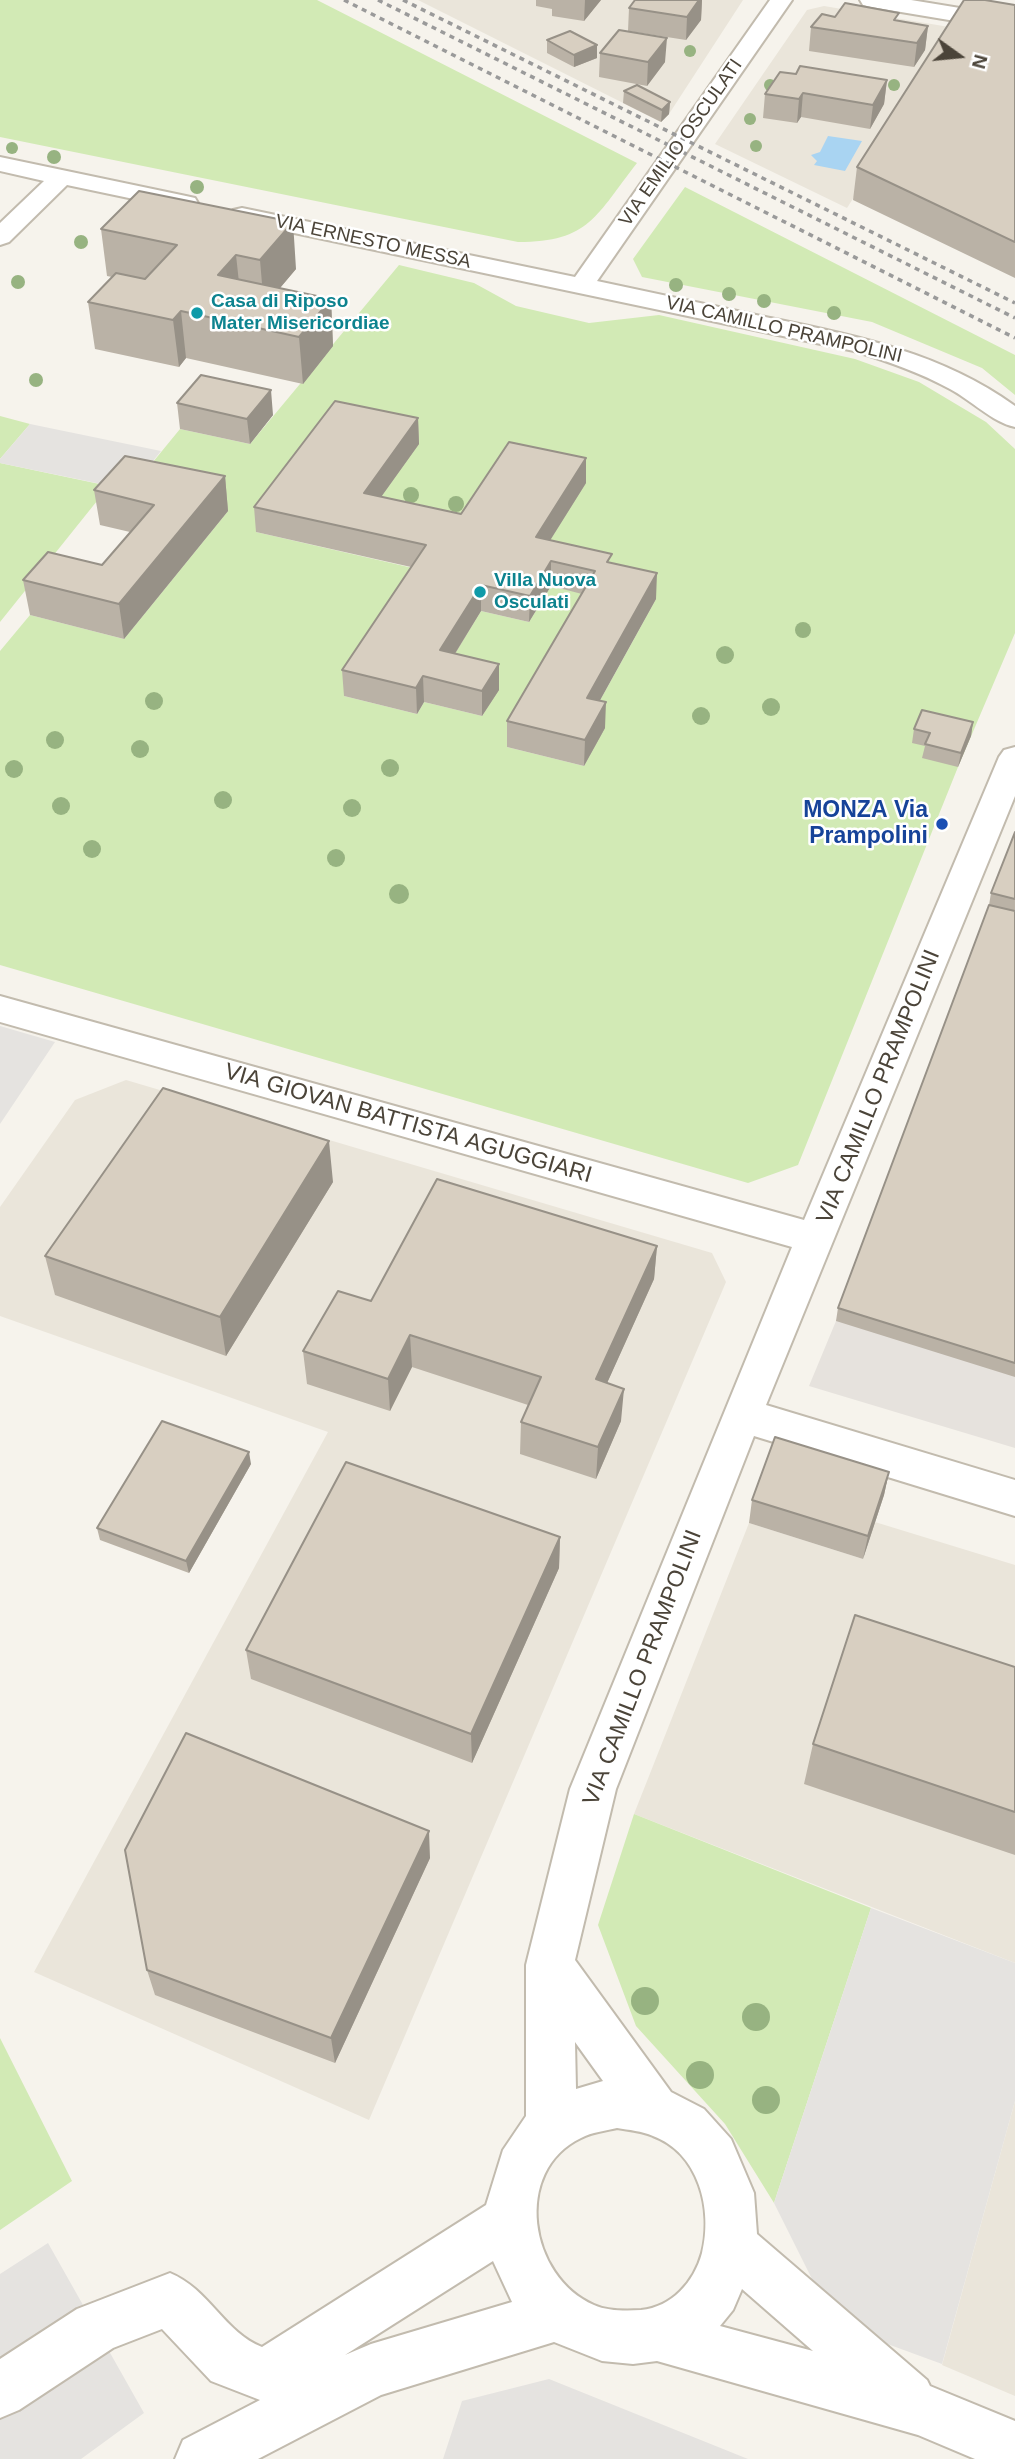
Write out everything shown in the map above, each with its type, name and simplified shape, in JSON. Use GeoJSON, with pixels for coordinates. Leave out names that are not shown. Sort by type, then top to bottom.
{"type":"FeatureCollection","features":[{"type":"Feature","properties":{"kind":"street","name":"VIA EMILIO OSCULATI"},"geometry":{"type":"LineString","coordinates":[[581,286],[781,0]]}},
{"type":"Feature","properties":{"kind":"street"},"geometry":{"type":"LineString","coordinates":[[871,0],[1015,23]]}},
{"type":"Feature","properties":{"kind":"street","name":"VIA ERNESTO MESSA"},"geometry":{"type":"LineString","coordinates":[[0,164],[581,286]]}},
{"type":"Feature","properties":{"kind":"street"},"geometry":{"type":"LineString","coordinates":[[0,237],[62,177]]}},
{"type":"Feature","properties":{"kind":"street","name":"VIA CAMILLO PRAMPOLINI"},"geometry":{"type":"LineString","coordinates":[[581,286],[813,333],[892,353],[919,362],[965,384],[1015,419]]}},
{"type":"Feature","properties":{"kind":"street","name":"VIA CAMILLO PRAMPOLINI"},"geometry":{"type":"LineString","coordinates":[[551,2127],[550,1965],[593,1789],[742,1415],[1015,758]]}},
{"type":"Feature","properties":{"kind":"street","name":"VIA GIOVAN BATTISTA AGUGGIARI"},"geometry":{"type":"LineString","coordinates":[[0,1009],[816,1239]]}},
{"type":"Feature","properties":{"kind":"street"},"geometry":{"type":"LineString","coordinates":[[742,1415],[1015,1497]]}},
{"type":"Feature","properties":{"kind":"street"},"geometry":{"type":"LineString","coordinates":[[550,1965],[653,2109]]}},
{"type":"Feature","properties":{"kind":"street"},"geometry":{"type":"LineString","coordinates":[[662,2336],[694,2317],[715,2291],[732,2246],[731,2197],[711,2153],[685,2126],[653,2109],[617,2103],[583,2110],[551,2127],[529,2152],[514,2184],[510,2220],[516,2255],[532,2288],[556,2315],[588,2332],[623,2338],[662,2336],[918,2408],[1015,2448]]}},
{"type":"Feature","properties":{"kind":"street"},"geometry":{"type":"LineString","coordinates":[[0,2391],[96,2328],[170,2299],[230,2361],[266,2375],[510,2220]]}},
{"type":"Feature","properties":{"kind":"street"},"geometry":{"type":"LineString","coordinates":[[732,2246],[918,2408]]}},
{"type":"Feature","properties":{"kind":"street"},"geometry":{"type":"LineString","coordinates":[[202,2459],[371,2371],[556,2315]]}},
{"type":"Feature","properties":{"kind":"shaded area"},"geometry":{"type":"Polygon","coordinates":[[[418,0],[743,0],[669,114],[661,122],[418,0]]]}},
{"type":"Feature","properties":{"kind":"shaded area"},"geometry":{"type":"Polygon","coordinates":[[[824,6],[961,29],[847,208],[715,144],[807,10],[824,6]]]}},
{"type":"Feature","properties":{"kind":"shaded area"},"geometry":{"type":"Polygon","coordinates":[[[30,424],[161,451],[130,490],[0,463],[0,459],[30,424]]]}},
{"type":"Feature","properties":{"kind":"shaded area"},"geometry":{"type":"Polygon","coordinates":[[[1015,843],[1015,1448],[809,1386],[836,1321],[1015,843]]]}},
{"type":"Feature","properties":{"kind":"shaded area"},"geometry":{"type":"Polygon","coordinates":[[[0,1026],[55,1042],[0,1124],[0,1026]]]}},
{"type":"Feature","properties":{"kind":"shaded area"},"geometry":{"type":"Polygon","coordinates":[[[126,1080],[712,1253],[726,1282],[369,2120],[34,1972],[328,1432],[0,1316],[0,1207],[75,1100],[126,1080]]]}},
{"type":"Feature","properties":{"kind":"shaded area"},"geometry":{"type":"Polygon","coordinates":[[[875,1522],[1015,1565],[1015,1963],[634,1814],[749,1523],[863,1559],[875,1522]]]}},
{"type":"Feature","properties":{"kind":"shaded area"},"geometry":{"type":"Polygon","coordinates":[[[871,1908],[1015,1963],[1015,2101],[942,2364],[871,2338],[815,2285],[774,2203],[871,1908]]]}},
{"type":"Feature","properties":{"kind":"shaded area"},"geometry":{"type":"Polygon","coordinates":[[[1015,2101],[1015,2396],[942,2365],[1015,2101]]]}},
{"type":"Feature","properties":{"kind":"shaded area"},"geometry":{"type":"Polygon","coordinates":[[[48,2243],[144,2413],[81,2459],[0,2459],[0,2274],[48,2243]]]}},
{"type":"Feature","properties":{"kind":"shaded area"},"geometry":{"type":"Polygon","coordinates":[[[549,2379],[748,2459],[443,2459],[462,2401],[549,2379]]]}},
{"type":"Feature","properties":{"kind":"green space"},"geometry":{"type":"Polygon","coordinates":[[[0,0],[317,0],[637,163],[600,211],[576,231],[542,241],[518,242],[0,137],[0,0]]]}},
{"type":"Feature","properties":{"kind":"green space"},"geometry":{"type":"Polygon","coordinates":[[[685,187],[1015,355],[1015,395],[982,368],[872,322],[642,277],[633,259],[685,187]]]}},
{"type":"Feature","properties":{"kind":"green space"},"geometry":{"type":"Polygon","coordinates":[[[399,265],[474,283],[516,306],[589,323],[659,315],[855,359],[919,382],[986,422],[1015,449],[1015,633],[958,767],[798,1165],[748,1183],[0,965],[0,651],[30,615],[124,639],[228,511],[130,490],[180,429],[250,444],[399,265]],[[336,426],[256,532],[426,571],[344,696],[417,714],[424,702],[482,716],[498,690],[441,676],[481,611],[529,622],[551,586],[594,596],[507,747],[584,766],[604,728],[587,724],[656,599],[606,588],[610,579],[536,563],[585,483],[509,467],[461,540],[366,518],[418,444],[336,426]]]}},
{"type":"Feature","properties":{"kind":"green space"},"geometry":{"type":"Polygon","coordinates":[[[0,416],[30,424],[0,459],[0,416]]]}},
{"type":"Feature","properties":{"kind":"green space"},"geometry":{"type":"Polygon","coordinates":[[[0,463],[109,486],[0,622],[0,463]]]}},
{"type":"Feature","properties":{"kind":"green space"},"geometry":{"type":"Polygon","coordinates":[[[634,1814],[871,1908],[774,2203],[725,2124],[636,2026],[598,1925],[634,1814]]]}},
{"type":"Feature","properties":{"kind":"green space"},"geometry":{"type":"Polygon","coordinates":[[[0,2038],[72,2181],[0,2230],[0,2038]]]}},
{"type":"Feature","properties":{"kind":"water"},"geometry":{"type":"Polygon","coordinates":[[[828,136],[862,141],[845,171],[814,165],[817,161],[811,155],[820,152],[828,136]]]}},
{"type":"Feature","properties":{"kind":"building"},"geometry":{"type":"Polygon","coordinates":[[[635,0],[699,0],[687,17],[629,8],[635,0]]]}},
{"type":"Feature","properties":{"kind":"building"},"geometry":{"type":"Polygon","coordinates":[[[964,0],[1015,5],[1015,242],[857,167],[964,0]]]}},
{"type":"Feature","properties":{"kind":"building"},"geometry":{"type":"Polygon","coordinates":[[[845,3],[899,13],[894,20],[928,26],[917,43],[811,27],[822,14],[835,17],[845,3]]]}},
{"type":"Feature","properties":{"kind":"building"},"geometry":{"type":"Polygon","coordinates":[[[619,30],[667,38],[648,62],[600,53],[619,30]]]}},
{"type":"Feature","properties":{"kind":"building"},"geometry":{"type":"Polygon","coordinates":[[[570,31],[597,45],[574,55],[547,40],[570,31]]]}},
{"type":"Feature","properties":{"kind":"building"},"geometry":{"type":"Polygon","coordinates":[[[800,66],[887,80],[873,105],[803,93],[799,99],[765,94],[780,72],[796,74],[800,66]]]}},
{"type":"Feature","properties":{"kind":"building"},"geometry":{"type":"Polygon","coordinates":[[[637,85],[670,102],[662,110],[624,91],[637,85]]]}},
{"type":"Feature","properties":{"kind":"building"},"geometry":{"type":"Polygon","coordinates":[[[139,191],[293,222],[260,260],[236,255],[218,275],[331,299],[299,337],[181,311],[173,320],[88,302],[116,273],[145,279],[177,245],[101,229],[139,191]]]}},
{"type":"Feature","properties":{"kind":"building"},"geometry":{"type":"Polygon","coordinates":[[[201,375],[271,390],[247,419],[177,403],[201,375]]]}},
{"type":"Feature","properties":{"kind":"building","name":"Villa Nuova Osculati"},"geometry":{"type":"Polygon","coordinates":[[[335,401],[418,418],[364,493],[461,514],[509,442],[586,458],[536,537],[612,554],[607,562],[657,573],[587,698],[606,702],[585,740],[507,721],[595,571],[551,561],[530,596],[481,585],[440,650],[499,664],[482,691],[423,676],[416,688],[342,670],[426,545],[254,507],[335,401]]]}},
{"type":"Feature","properties":{"kind":"building"},"geometry":{"type":"Polygon","coordinates":[[[125,456],[225,476],[119,604],[23,580],[48,552],[102,565],[154,505],[94,490],[125,456]]]}},
{"type":"Feature","properties":{"kind":"building"},"geometry":{"type":"Polygon","coordinates":[[[922,710],[973,722],[961,753],[925,744],[930,733],[914,729],[922,710]]]}},
{"type":"Feature","properties":{"kind":"building"},"geometry":{"type":"Polygon","coordinates":[[[1015,832],[1015,899],[991,893],[1015,832]]]}},
{"type":"Feature","properties":{"kind":"building"},"geometry":{"type":"Polygon","coordinates":[[[989,905],[1015,911],[1015,1363],[838,1308],[989,905]]]}},
{"type":"Feature","properties":{"kind":"building"},"geometry":{"type":"Polygon","coordinates":[[[163,1088],[329,1141],[220,1317],[45,1256],[163,1088]]]}},
{"type":"Feature","properties":{"kind":"building"},"geometry":{"type":"Polygon","coordinates":[[[437,1179],[657,1246],[596,1379],[624,1389],[598,1447],[521,1422],[541,1377],[410,1335],[388,1379],[303,1351],[338,1291],[371,1301],[437,1179]]]}},
{"type":"Feature","properties":{"kind":"building"},"geometry":{"type":"Polygon","coordinates":[[[162,1421],[249,1452],[186,1561],[97,1528],[162,1421]]]}},
{"type":"Feature","properties":{"kind":"building"},"geometry":{"type":"Polygon","coordinates":[[[775,1437],[889,1472],[868,1536],[752,1500],[775,1437]]]}},
{"type":"Feature","properties":{"kind":"building"},"geometry":{"type":"Polygon","coordinates":[[[346,1462],[560,1537],[471,1734],[246,1650],[346,1462]]]}},
{"type":"Feature","properties":{"kind":"building"},"geometry":{"type":"Polygon","coordinates":[[[855,1615],[1015,1667],[1015,1812],[813,1744],[855,1615]]]}},
{"type":"Feature","properties":{"kind":"building"},"geometry":{"type":"Polygon","coordinates":[[[186,1733],[429,1831],[331,2038],[147,1970],[125,1850],[186,1733]]]}},
{"type":"Feature","properties":{"kind":"railway"},"geometry":{"type":"LineString","coordinates":[[344,0],[1015,338]]}},
{"type":"Feature","properties":{"kind":"railway"},"geometry":{"type":"LineString","coordinates":[[378,0],[1015,318]]}},
{"type":"Feature","properties":{"kind":"railway"},"geometry":{"type":"LineString","coordinates":[[403,0],[1015,303]]}},
{"type":"Feature","properties":{"kind":"place","name":"Casa di Riposo Mater Misericordiae"},"geometry":{"type":"Point","coordinates":[197,313]}},
{"type":"Feature","properties":{"kind":"place","name":"Villa Nuova Osculati"},"geometry":{"type":"Point","coordinates":[480,592]}},
{"type":"Feature","properties":{"kind":"place","name":"MONZA Via Prampolini"},"geometry":{"type":"Point","coordinates":[942,824]}}]}
